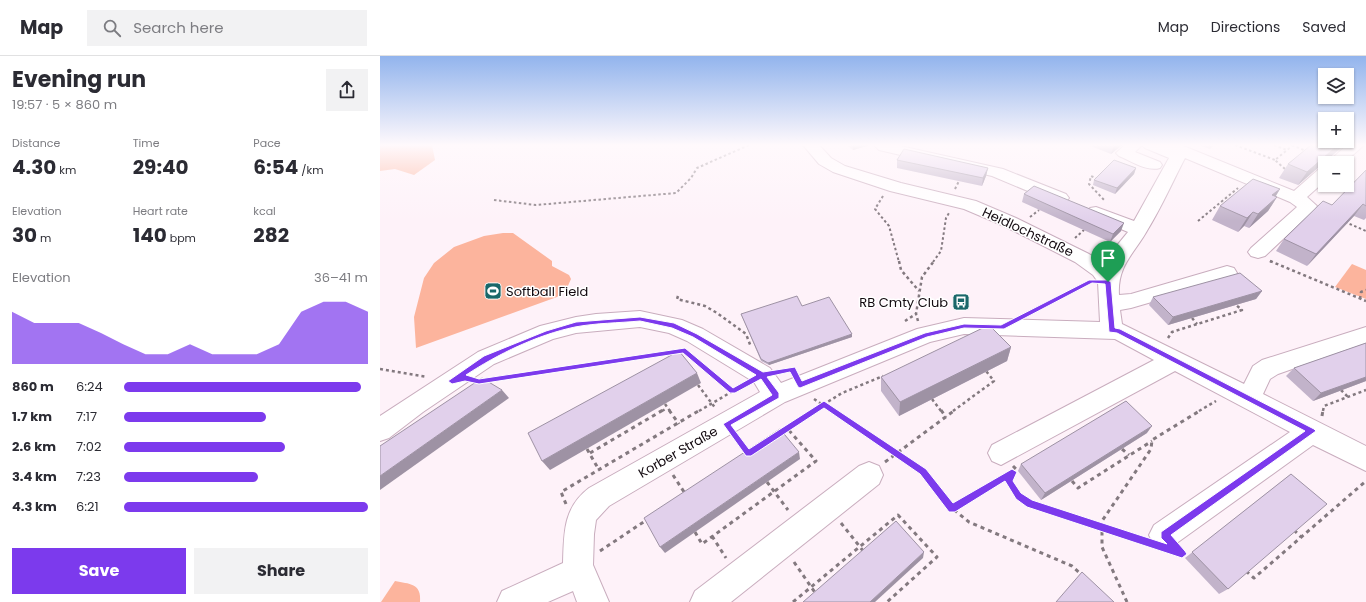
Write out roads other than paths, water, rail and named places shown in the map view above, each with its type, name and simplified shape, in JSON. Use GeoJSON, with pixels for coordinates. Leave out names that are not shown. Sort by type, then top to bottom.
{"type":"FeatureCollection","features":[{"type":"Feature","properties":{"kind":"street","name":"Heidlochstraße"},"geometry":{"type":"LineString","coordinates":[[844,170],[885,184],[951,199],[999,217],[1082,258],[1100,270],[1108,282]]}},
{"type":"Feature","properties":{"kind":"street"},"geometry":{"type":"LineString","coordinates":[[990,170],[1135,228]]}},
{"type":"Feature","properties":{"kind":"street"},"geometry":{"type":"LineString","coordinates":[[1163,170],[1135,228],[1117,259],[1108,282],[1111,330],[1118,331],[1366,459]]}},
{"type":"Feature","properties":{"kind":"street"},"geometry":{"type":"LineString","coordinates":[[1227,170],[1296,198],[1308,206],[1263,256]]}},
{"type":"Feature","properties":{"kind":"street"},"geometry":{"type":"LineString","coordinates":[[1296,198],[1318,178]]}},
{"type":"Feature","properties":{"kind":"street"},"geometry":{"type":"LineString","coordinates":[[1109,304],[1131,301],[1227,273]]}},
{"type":"Feature","properties":{"kind":"street"},"geometry":{"type":"LineString","coordinates":[[380,430],[414,405],[486,358],[548,332],[576,325],[640,319],[674,326],[695,335],[762,375],[776,395]]}},
{"type":"Feature","properties":{"kind":"street","name":"Korber Straße"},"geometry":{"type":"LineString","coordinates":[[593,602],[579,568],[579,534],[582,517],[588,506],[599,497],[776,395],[925,335],[964,326],[1111,330]]}},
{"type":"Feature","properties":{"kind":"street"},"geometry":{"type":"LineString","coordinates":[[1241,394],[1270,367],[1364,335]]}},
{"type":"Feature","properties":{"kind":"street"},"geometry":{"type":"LineString","coordinates":[[1007,463],[1167,356]]}},
{"type":"Feature","properties":{"kind":"street"},"geometry":{"type":"LineString","coordinates":[[1162,543],[1315,433]]}},
{"type":"Feature","properties":{"kind":"street"},"geometry":{"type":"LineString","coordinates":[[706,602],[869,475]]}},
{"type":"Feature","properties":{"kind":"street"},"geometry":{"type":"LineString","coordinates":[[513,602],[579,568]]}},
{"type":"Feature","properties":{"kind":"place","name":"Softball Field"},"geometry":{"type":"Point","coordinates":[493,291]}},
{"type":"Feature","properties":{"kind":"place","name":"RB Cmty Club"},"geometry":{"type":"Point","coordinates":[961,302]}}]}
